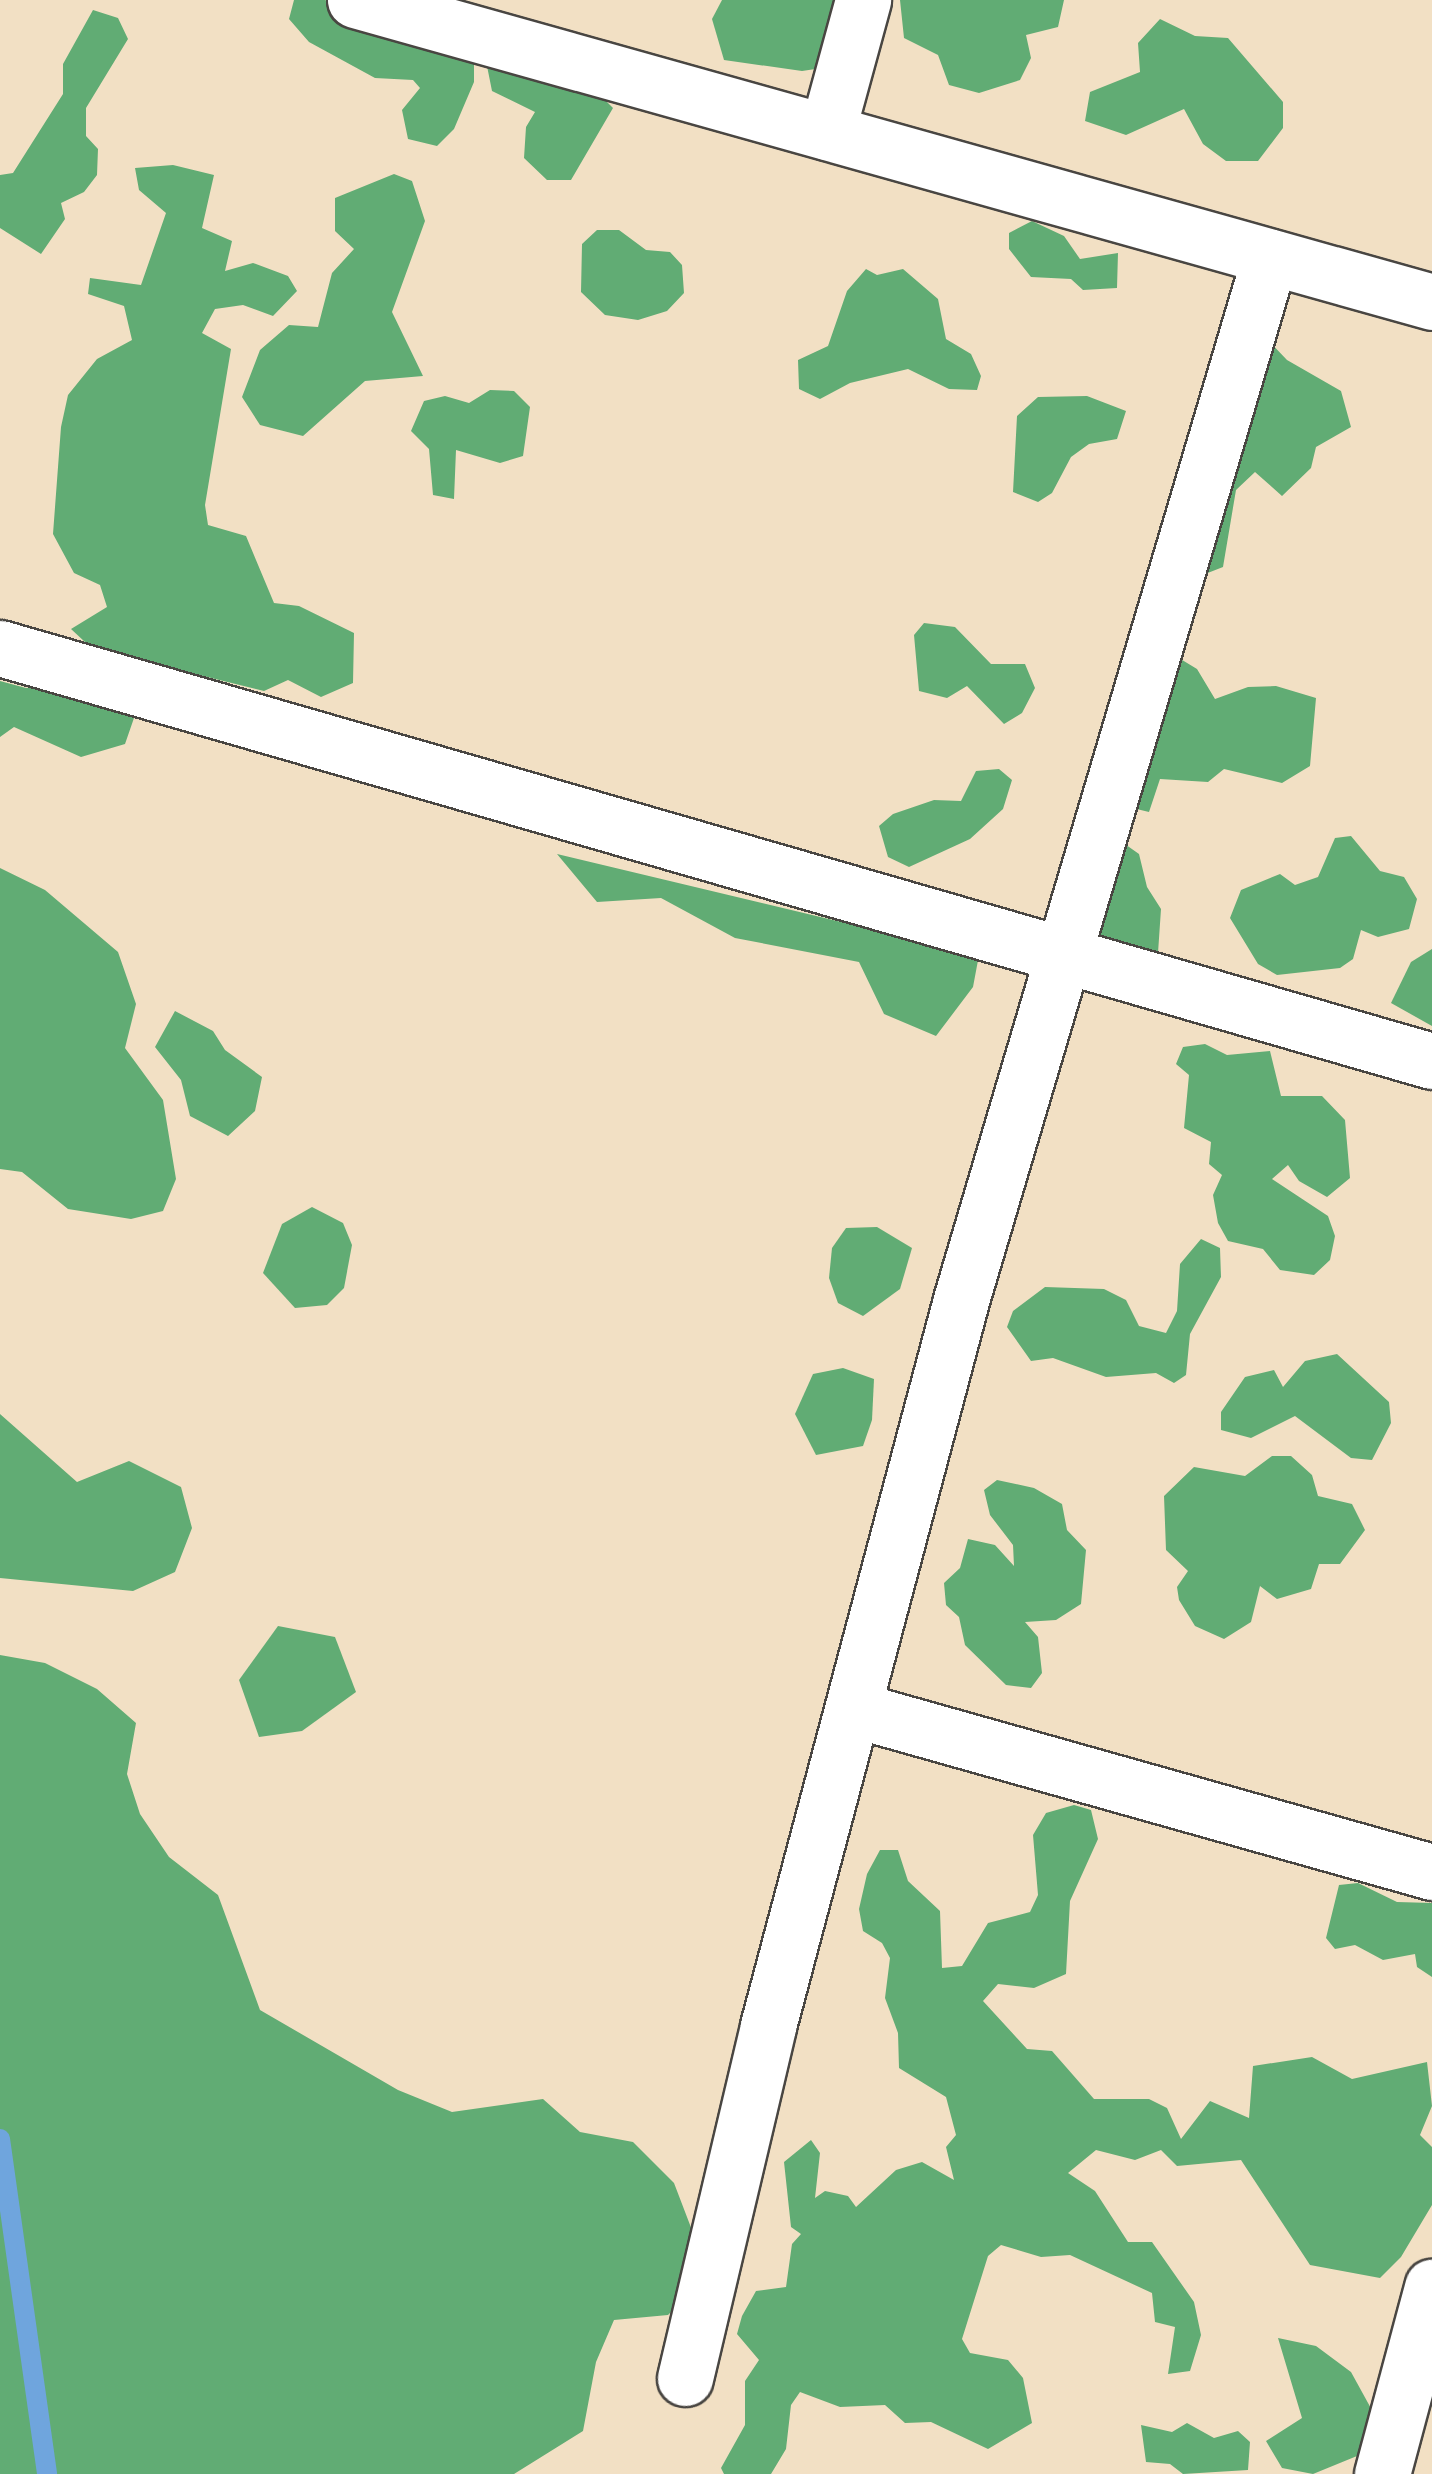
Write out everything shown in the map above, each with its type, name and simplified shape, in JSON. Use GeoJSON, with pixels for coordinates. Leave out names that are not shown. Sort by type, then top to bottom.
{"type":"FeatureCollection","features":[{"type":"Feature","properties":{"kind":"street"},"geometry":{"type":"LineString","coordinates":[[355,0],[1432,302]]}},
{"type":"Feature","properties":{"kind":"street"},"geometry":{"type":"LineString","coordinates":[[827,132],[863,0]]}},
{"type":"Feature","properties":{"kind":"street"},"geometry":{"type":"LineString","coordinates":[[685,2378],[768,2026],[961,1300],[1270,257]]}},
{"type":"Feature","properties":{"kind":"street"},"geometry":{"type":"LineString","coordinates":[[0,648],[1432,1061]]}},
{"type":"Feature","properties":{"kind":"street"},"geometry":{"type":"LineString","coordinates":[[853,1709],[1432,1872]]}},
{"type":"Feature","properties":{"kind":"street"},"geometry":{"type":"LineString","coordinates":[[1382,2474],[1432,2288]]}},
{"type":"Feature","properties":{"kind":"green space"},"geometry":{"type":"Polygon","coordinates":[[[294,0],[325,0],[474,58],[474,82],[454,129],[437,146],[408,139],[402,110],[420,88],[413,80],[375,78],[309,42],[289,19],[294,0]]]}},
{"type":"Feature","properties":{"kind":"green space"},"geometry":{"type":"Polygon","coordinates":[[[722,0],[844,0],[829,67],[802,71],[724,60],[712,19],[722,0]]]}},
{"type":"Feature","properties":{"kind":"green space"},"geometry":{"type":"Polygon","coordinates":[[[900,0],[1064,0],[1058,27],[1026,35],[1031,58],[1020,80],[979,93],[949,85],[938,55],[904,38],[900,0]]]}},
{"type":"Feature","properties":{"kind":"green space"},"geometry":{"type":"Polygon","coordinates":[[[93,10],[118,18],[128,39],[86,108],[86,136],[98,149],[97,175],[84,192],[61,203],[65,219],[41,254],[0,228],[0,175],[13,173],[63,94],[63,64],[93,10]]]}},
{"type":"Feature","properties":{"kind":"green space"},"geometry":{"type":"Polygon","coordinates":[[[1160,19],[1195,36],[1228,38],[1283,102],[1283,128],[1258,161],[1226,161],[1203,144],[1184,109],[1126,135],[1085,121],[1090,92],[1140,72],[1138,43],[1160,19]]]}},
{"type":"Feature","properties":{"kind":"green space"},"geometry":{"type":"Polygon","coordinates":[[[514,58],[592,87],[613,108],[571,180],[547,180],[524,158],[526,127],[535,112],[492,91],[487,66],[514,58]]]}},
{"type":"Feature","properties":{"kind":"green space"},"geometry":{"type":"Polygon","coordinates":[[[173,165],[214,175],[202,228],[232,241],[225,271],[253,263],[288,276],[297,291],[273,316],[243,305],[215,309],[202,333],[231,349],[205,505],[208,525],[246,536],[274,603],[299,606],[354,633],[353,683],[321,697],[288,680],[264,691],[199,675],[162,687],[113,668],[71,629],[107,607],[100,585],[74,573],[53,534],[61,427],[68,395],[97,359],[132,340],[124,306],[88,294],[90,278],[141,285],[166,213],[139,190],[135,168],[173,165]]]}},
{"type":"Feature","properties":{"kind":"green space"},"geometry":{"type":"Polygon","coordinates":[[[394,174],[412,181],[425,221],[392,312],[423,376],[365,381],[303,436],[260,425],[242,397],[260,350],[289,325],[318,327],[332,273],[354,249],[335,231],[335,198],[394,174]]]}},
{"type":"Feature","properties":{"kind":"green space"},"geometry":{"type":"Polygon","coordinates":[[[1032,221],[1064,236],[1080,259],[1118,253],[1117,288],[1083,290],[1071,279],[1031,277],[1009,249],[1009,233],[1032,221]]]}},
{"type":"Feature","properties":{"kind":"green space"},"geometry":{"type":"Polygon","coordinates":[[[597,230],[619,230],[646,250],[670,252],[682,265],[684,293],[667,311],[638,320],[605,315],[581,292],[582,244],[597,230]]]}},
{"type":"Feature","properties":{"kind":"green space"},"geometry":{"type":"Polygon","coordinates":[[[866,269],[877,275],[903,269],[938,299],[946,339],[971,354],[981,376],[977,390],[949,389],[908,369],[850,383],[820,399],[799,389],[798,360],[828,346],[847,291],[866,269]]]}},
{"type":"Feature","properties":{"kind":"green space"},"geometry":{"type":"Polygon","coordinates":[[[1263,335],[1287,360],[1341,391],[1351,427],[1316,447],[1311,468],[1282,496],[1255,472],[1236,490],[1223,567],[1200,576],[1263,335]]]}},
{"type":"Feature","properties":{"kind":"green space"},"geometry":{"type":"Polygon","coordinates":[[[490,390],[514,391],[530,407],[523,456],[500,463],[456,450],[454,499],[433,495],[429,449],[411,431],[424,401],[445,396],[469,403],[490,390]]]}},
{"type":"Feature","properties":{"kind":"green space"},"geometry":{"type":"Polygon","coordinates":[[[1087,396],[1126,411],[1117,439],[1089,444],[1071,457],[1052,493],[1038,502],[1013,492],[1017,416],[1038,397],[1087,396]]]}},
{"type":"Feature","properties":{"kind":"green space"},"geometry":{"type":"Polygon","coordinates":[[[924,623],[955,627],[991,664],[1025,664],[1035,688],[1022,713],[1004,724],[967,686],[947,698],[919,691],[914,635],[924,623]]]}},
{"type":"Feature","properties":{"kind":"green space"},"geometry":{"type":"Polygon","coordinates":[[[1164,649],[1197,669],[1215,699],[1248,687],[1276,686],[1316,698],[1310,766],[1282,783],[1224,769],[1208,782],[1160,779],[1149,812],[1120,805],[1164,649]]]}},
{"type":"Feature","properties":{"kind":"green space"},"geometry":{"type":"Polygon","coordinates":[[[0,681],[26,688],[88,681],[134,718],[125,744],[81,757],[14,727],[0,737],[0,681]]]}},
{"type":"Feature","properties":{"kind":"green space"},"geometry":{"type":"Polygon","coordinates":[[[999,769],[1012,780],[1003,809],[970,839],[909,867],[888,857],[879,826],[893,814],[934,800],[961,801],[976,771],[999,769]]]}},
{"type":"Feature","properties":{"kind":"green space"},"geometry":{"type":"Polygon","coordinates":[[[1112,835],[1139,854],[1147,887],[1161,909],[1158,953],[1078,932],[1112,835]]]}},
{"type":"Feature","properties":{"kind":"green space"},"geometry":{"type":"Polygon","coordinates":[[[1351,836],[1380,871],[1404,877],[1417,899],[1409,929],[1378,937],[1361,930],[1353,959],[1340,968],[1277,975],[1258,964],[1230,918],[1241,890],[1280,874],[1295,885],[1318,877],[1335,838],[1351,836]]]}},
{"type":"Feature","properties":{"kind":"green space"},"geometry":{"type":"Polygon","coordinates":[[[557,854],[979,955],[973,987],[936,1036],[884,1014],[859,962],[735,938],[661,898],[597,902],[557,854]]]}},
{"type":"Feature","properties":{"kind":"green space"},"geometry":{"type":"Polygon","coordinates":[[[0,868],[45,890],[118,952],[136,1004],[125,1048],[163,1100],[176,1179],[163,1211],[131,1219],[68,1209],[22,1172],[0,1169],[0,868]]]}},
{"type":"Feature","properties":{"kind":"green space"},"geometry":{"type":"Polygon","coordinates":[[[1432,949],[1432,1026],[1391,1003],[1411,962],[1432,949]]]}},
{"type":"Feature","properties":{"kind":"green space"},"geometry":{"type":"Polygon","coordinates":[[[175,1011],[213,1031],[225,1050],[262,1077],[255,1111],[228,1136],[190,1116],[181,1080],[155,1047],[175,1011]]]}},
{"type":"Feature","properties":{"kind":"green space"},"geometry":{"type":"Polygon","coordinates":[[[1205,1044],[1227,1055],[1270,1051],[1281,1096],[1322,1096],[1345,1120],[1350,1178],[1327,1197],[1299,1181],[1288,1165],[1272,1179],[1328,1216],[1335,1236],[1330,1260],[1314,1275],[1280,1270],[1263,1249],[1228,1241],[1218,1223],[1213,1195],[1222,1175],[1209,1164],[1211,1142],[1184,1128],[1189,1075],[1176,1064],[1183,1047],[1205,1044]]]}},
{"type":"Feature","properties":{"kind":"green space"},"geometry":{"type":"Polygon","coordinates":[[[312,1207],[343,1223],[352,1245],[344,1288],[327,1305],[295,1308],[263,1273],[282,1224],[312,1207]]]}},
{"type":"Feature","properties":{"kind":"green space"},"geometry":{"type":"Polygon","coordinates":[[[877,1227],[912,1248],[900,1289],[863,1316],[838,1303],[829,1278],[832,1248],[846,1228],[877,1227]]]}},
{"type":"Feature","properties":{"kind":"green space"},"geometry":{"type":"Polygon","coordinates":[[[1201,1239],[1220,1248],[1221,1277],[1190,1334],[1186,1375],[1174,1383],[1156,1373],[1106,1377],[1053,1358],[1031,1361],[1007,1327],[1013,1311],[1045,1287],[1104,1289],[1126,1300],[1139,1326],[1166,1333],[1177,1311],[1180,1264],[1201,1239]]]}},
{"type":"Feature","properties":{"kind":"green space"},"geometry":{"type":"Polygon","coordinates":[[[1337,1354],[1389,1402],[1391,1423],[1372,1460],[1351,1458],[1295,1416],[1251,1438],[1221,1430],[1221,1412],[1245,1377],[1274,1370],[1283,1387],[1305,1361],[1337,1354]]]}},
{"type":"Feature","properties":{"kind":"green space"},"geometry":{"type":"Polygon","coordinates":[[[843,1368],[874,1379],[872,1420],[863,1446],[816,1455],[795,1414],[813,1374],[843,1368]]]}},
{"type":"Feature","properties":{"kind":"green space"},"geometry":{"type":"Polygon","coordinates":[[[0,1414],[77,1482],[129,1461],[181,1487],[192,1528],[175,1572],[133,1591],[0,1578],[0,1414]]]}},
{"type":"Feature","properties":{"kind":"green space"},"geometry":{"type":"Polygon","coordinates":[[[1272,1456],[1291,1456],[1312,1475],[1318,1496],[1352,1504],[1365,1530],[1340,1564],[1319,1564],[1311,1589],[1277,1599],[1260,1586],[1251,1622],[1224,1639],[1195,1626],[1179,1600],[1177,1587],[1188,1571],[1166,1550],[1164,1496],[1194,1467],[1245,1476],[1272,1456]]]}},
{"type":"Feature","properties":{"kind":"green space"},"geometry":{"type":"Polygon","coordinates":[[[997,1480],[1034,1488],[1062,1504],[1067,1530],[1086,1550],[1081,1604],[1056,1620],[1025,1622],[1038,1637],[1042,1673],[1031,1688],[1006,1685],[965,1645],[959,1617],[946,1605],[944,1583],[960,1568],[968,1539],[995,1545],[1014,1566],[1013,1545],[990,1515],[984,1490],[997,1480]]]}},
{"type":"Feature","properties":{"kind":"green space"},"geometry":{"type":"Polygon","coordinates":[[[278,1626],[335,1637],[356,1692],[302,1731],[259,1737],[239,1680],[278,1626]]]}},
{"type":"Feature","properties":{"kind":"green space"},"geometry":{"type":"Polygon","coordinates":[[[0,1655],[45,1663],[97,1689],[136,1723],[127,1774],[140,1814],[169,1857],[218,1895],[260,2010],[398,2090],[452,2112],[543,2099],[580,2132],[633,2142],[674,2183],[695,2238],[694,2289],[668,2315],[614,2320],[596,2362],[583,2431],[514,2474],[0,2474],[0,1655]]]}},
{"type":"Feature","properties":{"kind":"green space"},"geometry":{"type":"Polygon","coordinates":[[[1074,1805],[1091,1810],[1098,1839],[1070,1901],[1066,1974],[1034,1988],[998,1984],[983,2001],[1027,2049],[1052,2051],[1094,2099],[1149,2099],[1167,2108],[1181,2139],[1210,2101],[1249,2118],[1253,2066],[1312,2057],[1352,2079],[1427,2062],[1432,2106],[1420,2135],[1432,2147],[1432,2205],[1401,2257],[1380,2278],[1310,2265],[1241,2160],[1177,2166],[1161,2150],[1135,2160],[1096,2150],[1068,2173],[1095,2191],[1128,2242],[1152,2242],[1194,2302],[1201,2335],[1190,2371],[1168,2374],[1175,2327],[1155,2322],[1152,2293],[1070,2255],[1041,2257],[1001,2245],[988,2256],[962,2339],[970,2353],[1008,2360],[1023,2378],[1032,2423],[988,2449],[931,2422],[905,2423],[885,2405],[840,2407],[800,2392],[791,2405],[786,2449],[771,2474],[724,2474],[721,2468],[745,2425],[745,2381],[759,2360],[737,2334],[742,2316],[756,2291],[786,2287],[792,2244],[801,2234],[791,2227],[784,2162],[811,2140],[820,2153],[815,2198],[825,2191],[848,2196],[856,2207],[896,2170],[922,2162],[954,2180],[946,2147],[956,2135],[946,2097],[899,2068],[898,2033],[885,1998],[890,1958],[882,1943],[863,1931],[859,1909],[867,1874],[880,1850],[898,1850],[908,1881],[940,1911],[942,1968],[962,1966],[988,1923],[1030,1912],[1038,1895],[1033,1835],[1046,1813],[1074,1805]]]}},
{"type":"Feature","properties":{"kind":"green space"},"geometry":{"type":"Polygon","coordinates":[[[1358,1883],[1397,1902],[1432,1903],[1432,1977],[1417,1967],[1415,1954],[1383,1960],[1355,1945],[1335,1949],[1326,1938],[1339,1885],[1358,1883]]]}},
{"type":"Feature","properties":{"kind":"green space"},"geometry":{"type":"Polygon","coordinates":[[[1278,2338],[1316,2346],[1351,2372],[1373,2412],[1357,2456],[1313,2474],[1282,2468],[1266,2441],[1302,2418],[1278,2338]]]}},
{"type":"Feature","properties":{"kind":"green space"},"geometry":{"type":"Polygon","coordinates":[[[1187,2423],[1214,2438],[1238,2431],[1250,2442],[1248,2470],[1183,2474],[1170,2464],[1146,2462],[1141,2425],[1172,2432],[1187,2423]]]}},
{"type":"Feature","properties":{"kind":"waterway"},"geometry":{"type":"LineString","coordinates":[[0,2139],[47,2474]]}}]}
